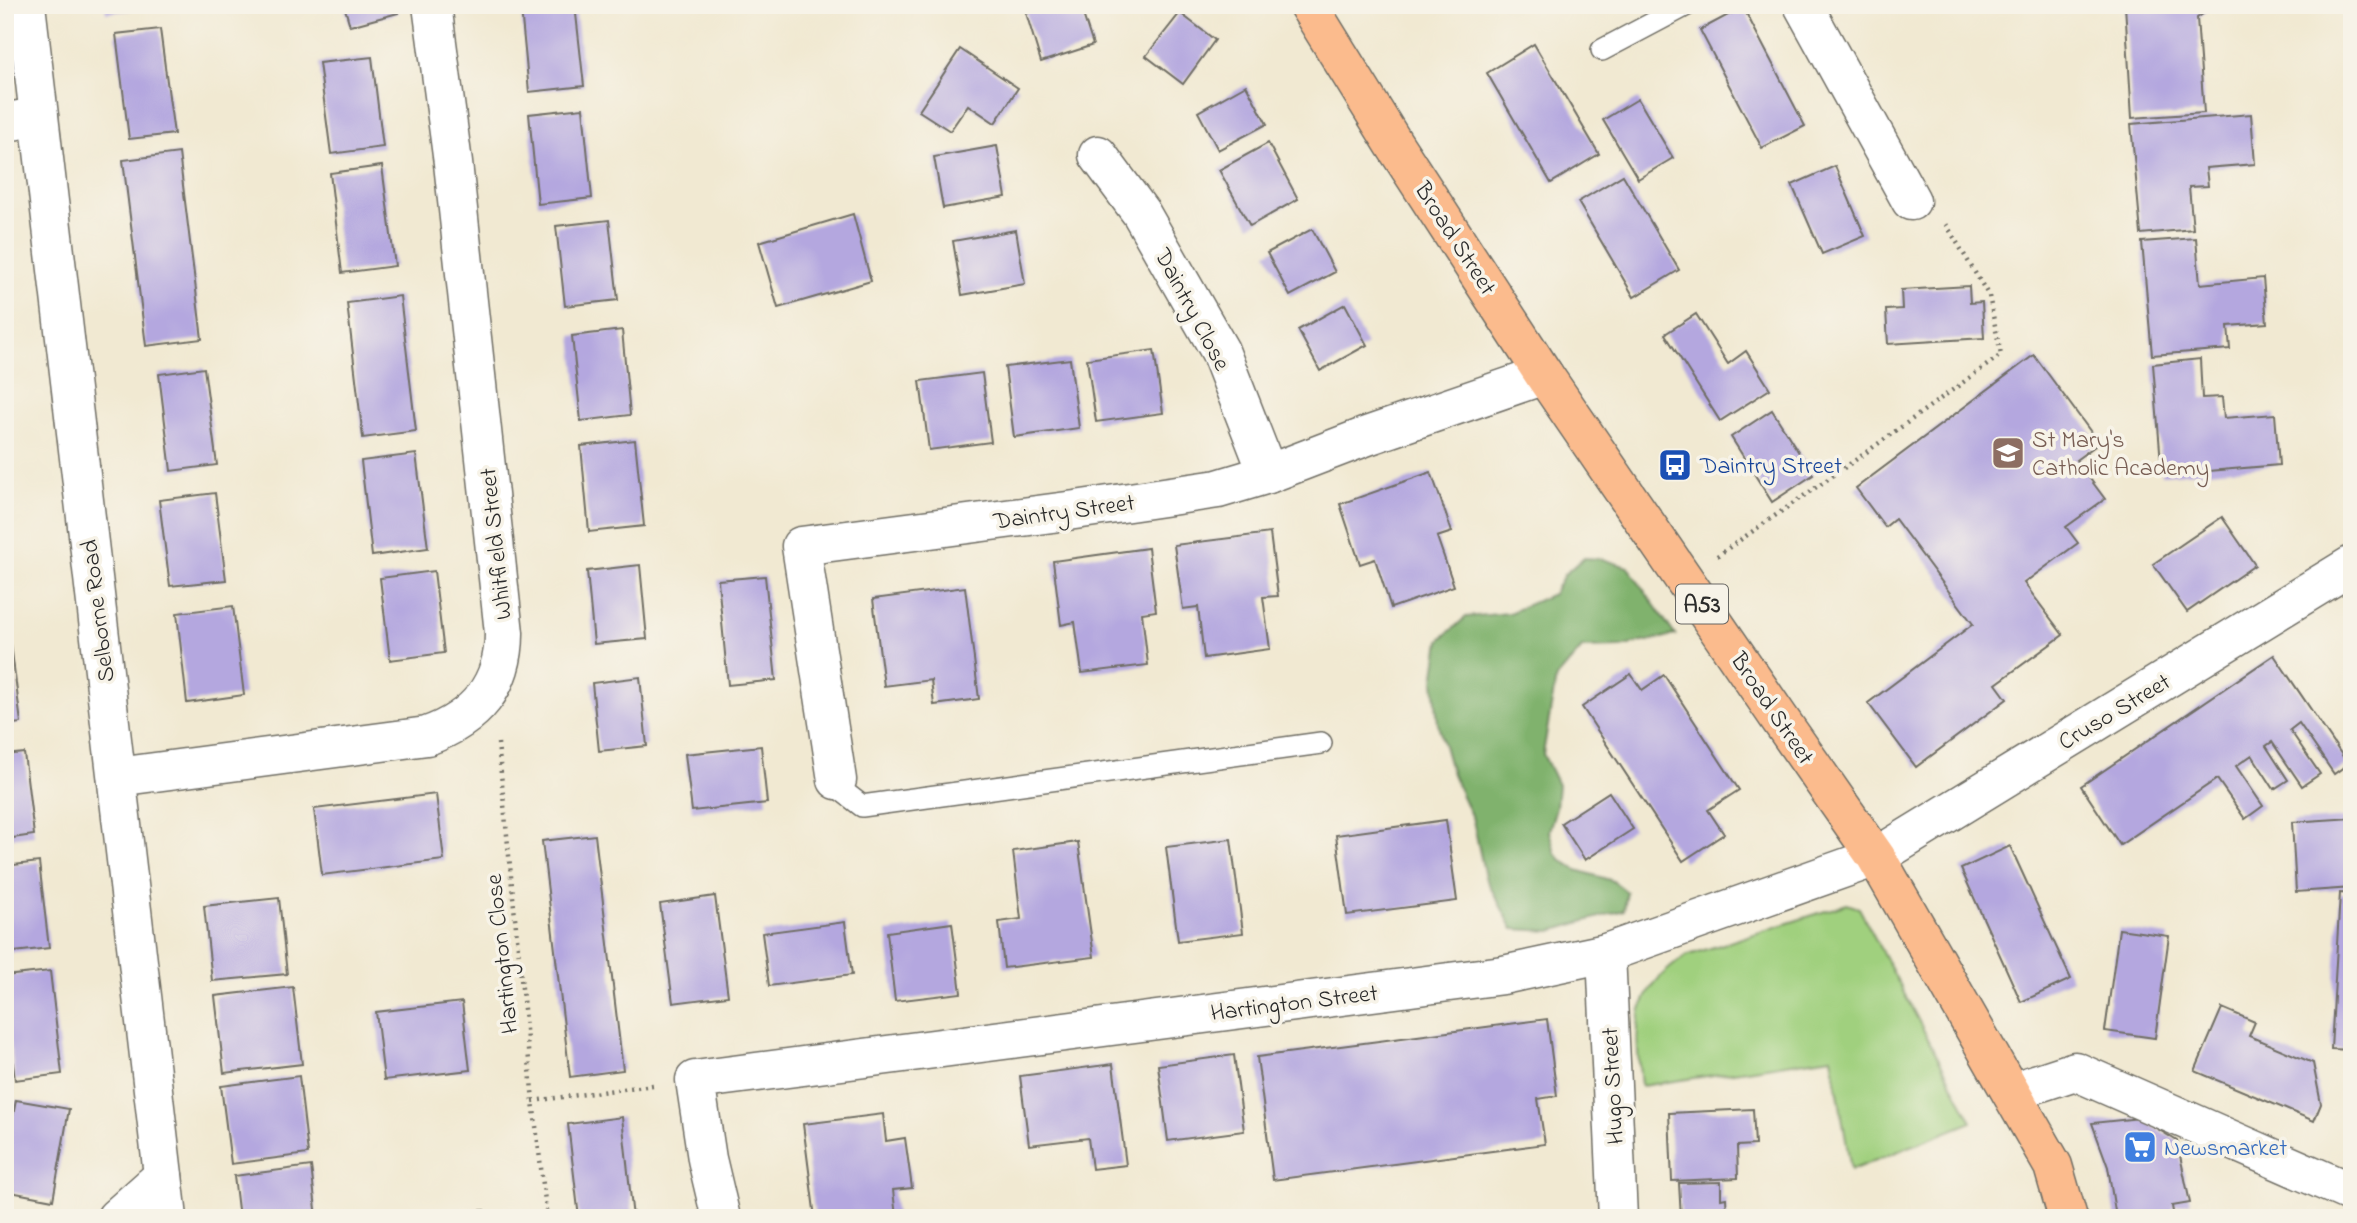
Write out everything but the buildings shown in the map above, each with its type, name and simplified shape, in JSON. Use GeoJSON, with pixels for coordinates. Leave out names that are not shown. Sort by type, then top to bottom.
{"type":"FeatureCollection","features":[{"type":"Feature","properties":{"kind":"highway","name":"Broad Street"},"geometry":{"type":"LineString","coordinates":[[1308,5],[1394,144],[1544,375],[1876,857],[2053,1166],[2068,1218]]}},
{"type":"Feature","properties":{"kind":"street","name":"Selborne Road"},"geometry":{"type":"LineString","coordinates":[[26,5],[22,119],[117,776],[168,1218]]}},
{"type":"Feature","properties":{"kind":"street","name":"Whitfield Street"},"geometry":{"type":"LineString","coordinates":[[117,776],[427,736],[447,729],[475,709],[492,686],[500,667],[504,633],[453,163],[432,5]]}},
{"type":"Feature","properties":{"kind":"street"},"geometry":{"type":"LineString","coordinates":[[1803,5],[1911,201]]}},
{"type":"Feature","properties":{"kind":"street","name":"Daintry Close"},"geometry":{"type":"LineString","coordinates":[[1098,155],[1141,213],[1220,351],[1268,474]]}},
{"type":"Feature","properties":{"kind":"street","name":"Daintry Street"},"geometry":{"type":"LineString","coordinates":[[837,780],[801,546],[1218,489],[1268,474],[1367,436],[1544,375]]}},
{"type":"Feature","properties":{"kind":"street","name":"Cruso Street"},"geometry":{"type":"LineString","coordinates":[[1876,857],[2352,565]]}},
{"type":"Feature","properties":{"kind":"street","name":"Hartington Street"},"geometry":{"type":"LineString","coordinates":[[695,1080],[1503,975],[1606,953],[1876,857]]}},
{"type":"Feature","properties":{"kind":"street","name":"Hugo Street"},"geometry":{"type":"LineString","coordinates":[[1606,953],[1618,1218]]}},
{"type":"Feature","properties":{"kind":"street"},"geometry":{"type":"LineString","coordinates":[[2011,1092],[2075,1071],[2352,1193]]}},
{"type":"Feature","properties":{"kind":"street"},"geometry":{"type":"LineString","coordinates":[[695,1080],[707,1159],[721,1218]]}},
{"type":"Feature","properties":{"kind":"street"},"geometry":{"type":"LineString","coordinates":[[116,1218],[163,1176]]}},
{"type":"Feature","properties":{"kind":"lane"},"geometry":{"type":"LineString","coordinates":[[1602,50],[1687,5]]}},
{"type":"Feature","properties":{"kind":"lane"},"geometry":{"type":"LineString","coordinates":[[837,780],[840,789],[862,806],[1321,743]]}},
{"type":"Feature","properties":{"kind":"path"},"geometry":{"type":"LineString","coordinates":[[1685,579],[2001,355],[1989,296],[1944,219],[1911,201]]}},
{"type":"Feature","properties":{"kind":"path","name":"Hartington Close"},"geometry":{"type":"LineString","coordinates":[[492,686],[547,1218]]}},
{"type":"Feature","properties":{"kind":"path"},"geometry":{"type":"LineString","coordinates":[[533,1101],[695,1080]]}},
{"type":"Feature","properties":{"kind":"green space"},"geometry":{"type":"Polygon","coordinates":[[[1583,558],[1602,559],[1628,567],[1675,635],[1620,647],[1582,648],[1556,678],[1543,754],[1558,785],[1556,807],[1549,831],[1555,853],[1577,870],[1613,881],[1627,892],[1624,910],[1551,931],[1513,929],[1485,877],[1473,820],[1452,774],[1438,724],[1434,681],[1440,640],[1466,617],[1509,613],[1553,594],[1564,575],[1583,558]]]}},
{"type":"Feature","properties":{"kind":"green space"},"geometry":{"type":"Polygon","coordinates":[[[1847,904],[1859,908],[1972,1122],[1851,1170],[1832,1057],[1641,1086],[1638,1045],[1640,1012],[1654,983],[1668,970],[1686,956],[1847,904]]]}},
{"type":"Feature","properties":{"kind":"place","name":"St Mary's Catholic Academy"},"geometry":{"type":"Point","coordinates":[2008,453]}},
{"type":"Feature","properties":{"kind":"place","name":"Daintry Street"},"geometry":{"type":"Point","coordinates":[1675,465]}},
{"type":"Feature","properties":{"kind":"place","name":"Newsmarket"},"geometry":{"type":"Point","coordinates":[2140,1147]}}]}
